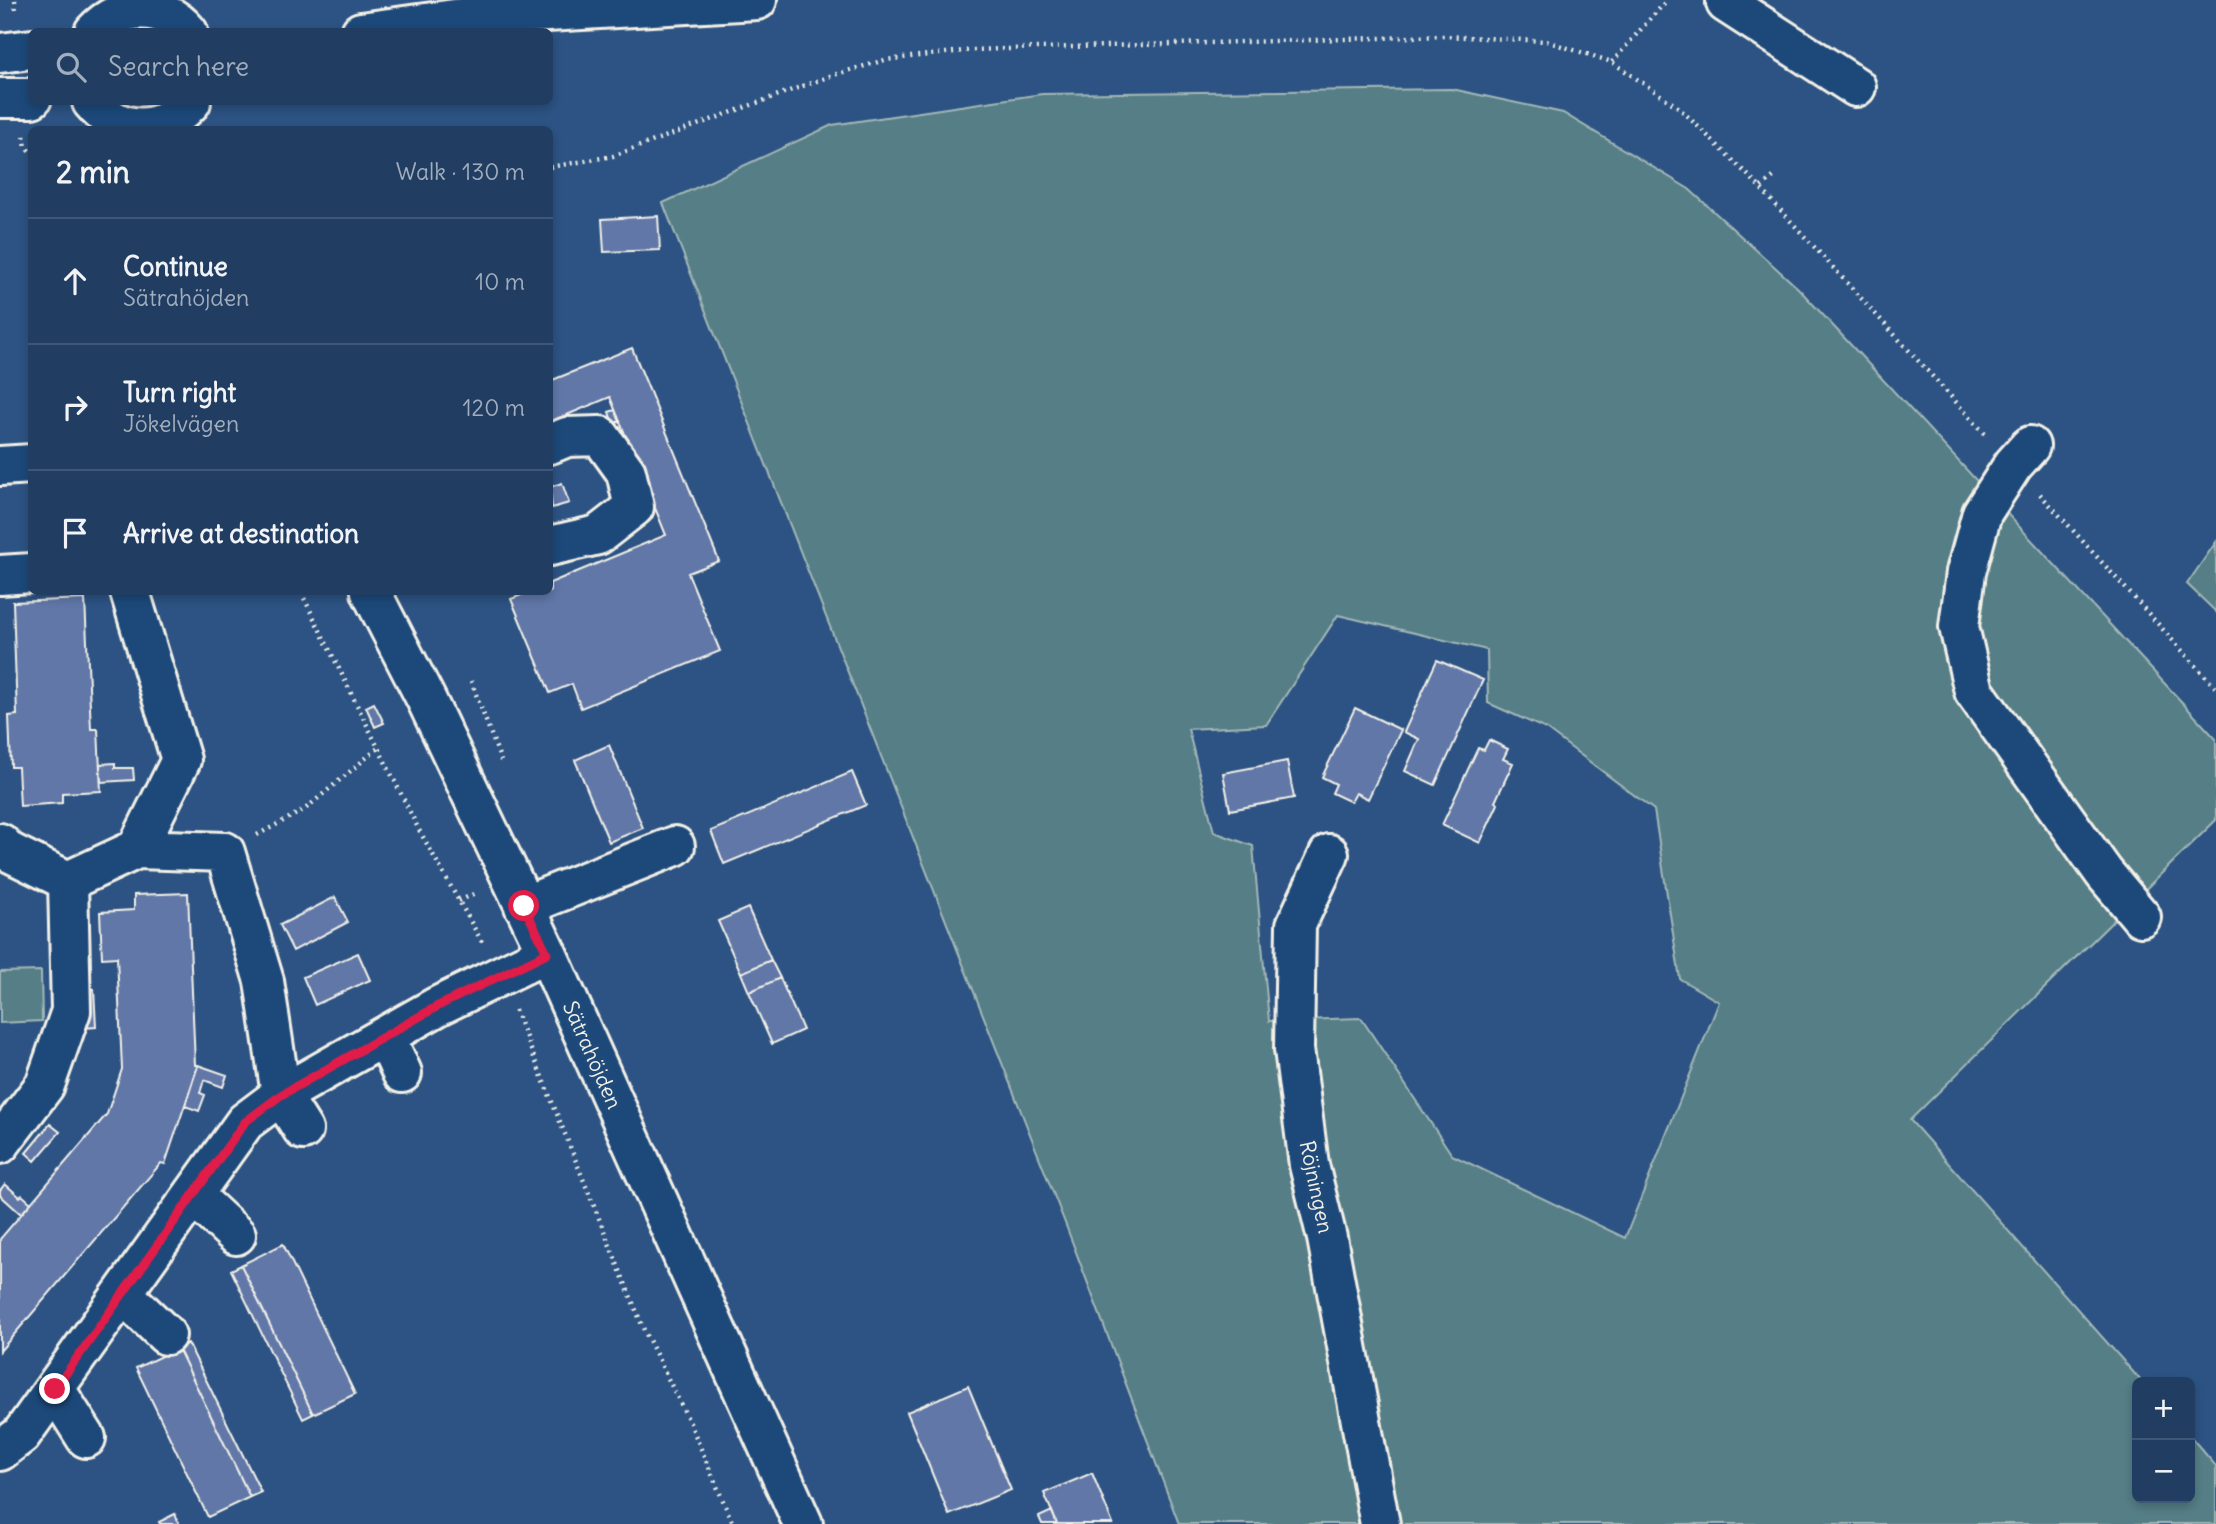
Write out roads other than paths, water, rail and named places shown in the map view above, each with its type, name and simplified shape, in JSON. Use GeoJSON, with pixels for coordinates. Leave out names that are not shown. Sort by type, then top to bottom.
{"type":"FeatureCollection","features":[{"type":"Feature","properties":{"kind":"street"},"geometry":{"type":"LineString","coordinates":[[390,28],[476,16],[757,0]]}},
{"type":"Feature","properties":{"kind":"street"},"geometry":{"type":"LineString","coordinates":[[1723,1],[1856,87]]}},
{"type":"Feature","properties":{"kind":"street"},"geometry":{"type":"LineString","coordinates":[[99,28],[127,5],[165,13],[185,28]]}},
{"type":"Feature","properties":{"kind":"street"},"geometry":{"type":"LineString","coordinates":[[0,53],[28,50]]}},
{"type":"Feature","properties":{"kind":"street"},"geometry":{"type":"LineString","coordinates":[[0,98],[28,98]]}},
{"type":"Feature","properties":{"kind":"street"},"geometry":{"type":"LineString","coordinates":[[90,105],[126,126]]}},
{"type":"Feature","properties":{"kind":"street"},"geometry":{"type":"LineString","coordinates":[[152,126],[175,118]]}},
{"type":"Feature","properties":{"kind":"street"},"geometry":{"type":"LineString","coordinates":[[553,443],[567,437],[600,436],[626,472],[634,507],[598,535],[553,545]]}},
{"type":"Feature","properties":{"kind":"street"},"geometry":{"type":"LineString","coordinates":[[2022,456],[1982,513],[1966,572],[1958,627],[1974,691],[2104,873],[2141,917]]}},
{"type":"Feature","properties":{"kind":"street"},"geometry":{"type":"LineString","coordinates":[[0,466],[28,464]]}},
{"type":"Feature","properties":{"kind":"street"},"geometry":{"type":"LineString","coordinates":[[0,575],[28,573]]}},
{"type":"Feature","properties":{"kind":"street"},"geometry":{"type":"LineString","coordinates":[[132,595],[192,761],[137,849]]}},
{"type":"Feature","properties":{"kind":"street","name":"Sätrahöjden"},"geometry":{"type":"LineString","coordinates":[[373,595],[426,699],[547,953],[803,1524]]}},
{"type":"Feature","properties":{"kind":"street"},"geometry":{"type":"LineString","coordinates":[[0,843],[9,852],[68,881]]}},
{"type":"Feature","properties":{"kind":"street"},"geometry":{"type":"LineString","coordinates":[[524,906],[675,846]]}},
{"type":"Feature","properties":{"kind":"street"},"geometry":{"type":"LineString","coordinates":[[68,881],[137,849],[225,852],[277,976],[281,1095],[303,1130]]}},
{"type":"Feature","properties":{"kind":"street","name":"Röjningen"},"geometry":{"type":"LineString","coordinates":[[1329,854],[1296,926],[1294,1049],[1309,1165],[1327,1238],[1380,1524]]}},
{"type":"Feature","properties":{"kind":"street"},"geometry":{"type":"LineString","coordinates":[[0,1144],[45,1085],[71,1011],[68,881]]}},
{"type":"Feature","properties":{"kind":"street"},"geometry":{"type":"LineString","coordinates":[[0,1451],[21,1434],[55,1389],[245,1122],[281,1095],[384,1036],[438,1006],[547,953]]}},
{"type":"Feature","properties":{"kind":"street"},"geometry":{"type":"LineString","coordinates":[[384,1036],[402,1073]]}},
{"type":"Feature","properties":{"kind":"street"},"geometry":{"type":"LineString","coordinates":[[193,1195],[236,1235]]}},
{"type":"Feature","properties":{"kind":"street"},"geometry":{"type":"LineString","coordinates":[[123,1294],[166,1335]]}},
{"type":"Feature","properties":{"kind":"street"},"geometry":{"type":"LineString","coordinates":[[55,1389],[86,1438]]}}]}
